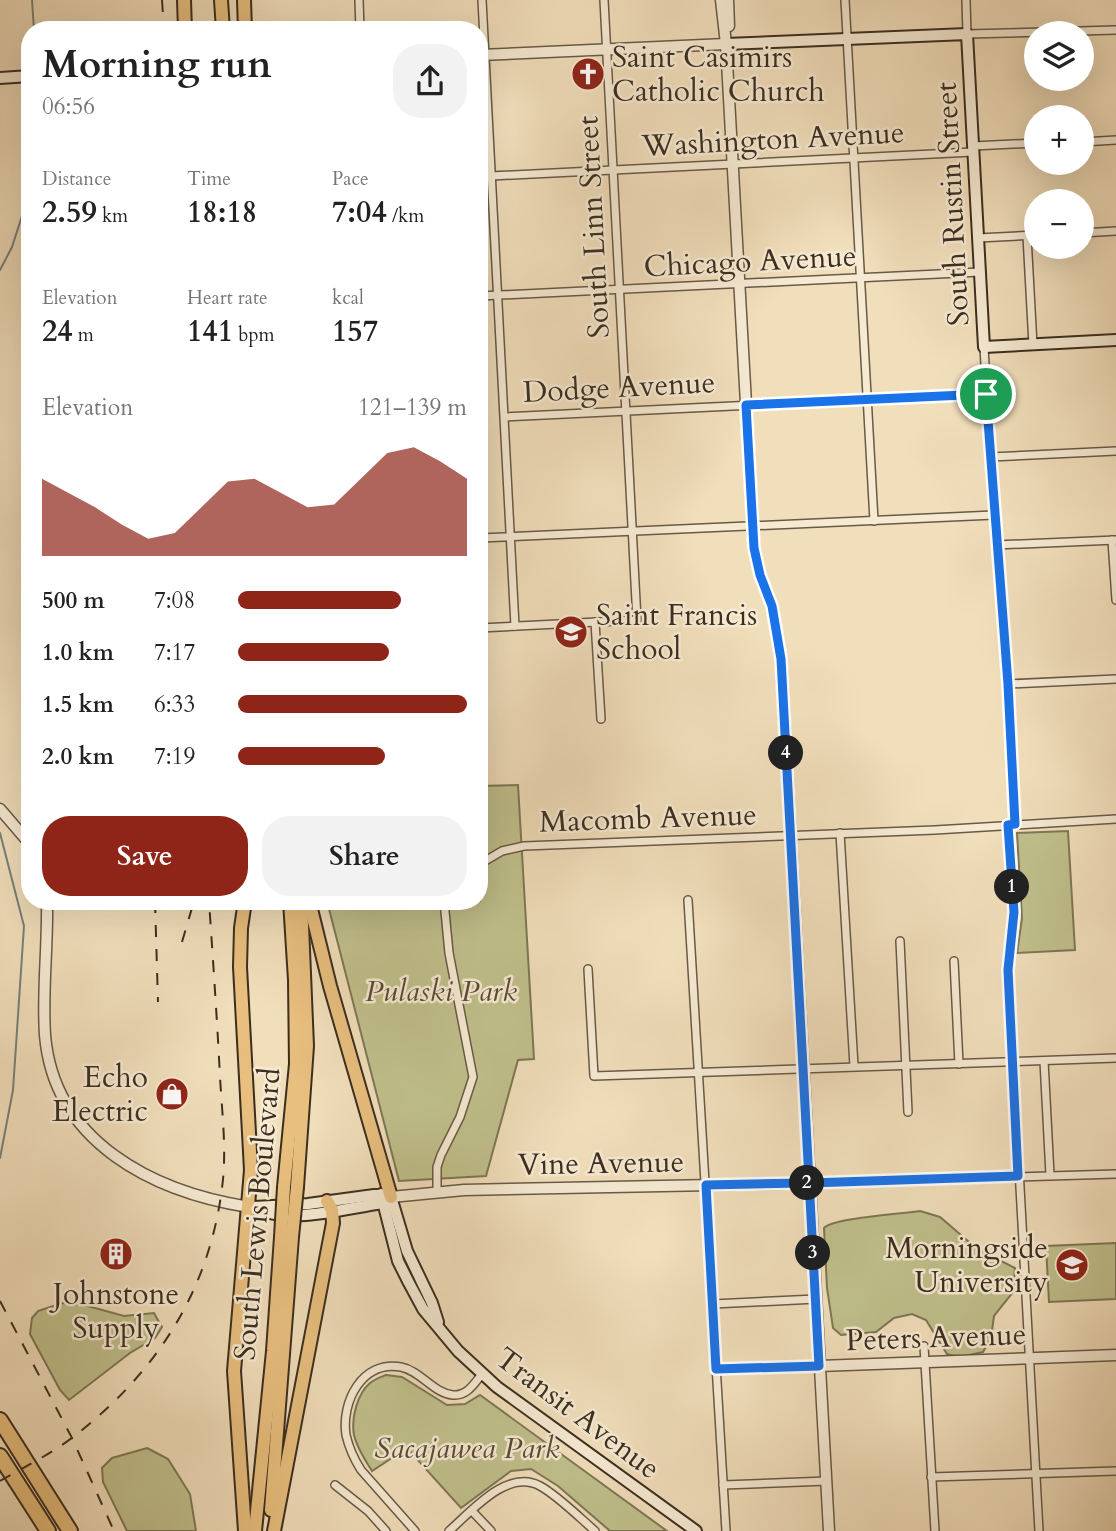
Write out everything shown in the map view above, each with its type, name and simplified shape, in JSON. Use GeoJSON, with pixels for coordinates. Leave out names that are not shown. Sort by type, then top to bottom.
{"type":"FeatureCollection","features":[{"type":"Feature","properties":{"kind":"highway"},"geometry":{"type":"LineString","coordinates":[[3,1424],[70,1531]]}},
{"type":"Feature","properties":{"kind":"highway"},"geometry":{"type":"LineString","coordinates":[[0,1456],[48,1531]]}},
{"type":"Feature","properties":{"kind":"main road"},"geometry":{"type":"LineString","coordinates":[[184,0],[185,21]]}},
{"type":"Feature","properties":{"kind":"main road"},"geometry":{"type":"LineString","coordinates":[[220,0],[222,21]]}},
{"type":"Feature","properties":{"kind":"main road"},"geometry":{"type":"LineString","coordinates":[[230,0],[230,21]]}},
{"type":"Feature","properties":{"kind":"main road"},"geometry":{"type":"LineString","coordinates":[[244,0],[245,21]]}},
{"type":"Feature","properties":{"kind":"main road"},"geometry":{"type":"LineString","coordinates":[[726,44],[967,34]]}},
{"type":"Feature","properties":{"kind":"main road","name":"South Rustin Street"},"geometry":{"type":"LineString","coordinates":[[967,34],[984,347]]}},
{"type":"Feature","properties":{"kind":"main road"},"geometry":{"type":"LineString","coordinates":[[984,347],[1116,340]]}},
{"type":"Feature","properties":{"kind":"main road"},"geometry":{"type":"LineString","coordinates":[[244,910],[240,967],[251,1158],[234,1371],[245,1531]]}},
{"type":"Feature","properties":{"kind":"main road","name":"South Lewis Boulevard"},"geometry":{"type":"LineString","coordinates":[[272,1531],[271,1500],[296,1064],[291,910]]}},
{"type":"Feature","properties":{"kind":"main road","name":"South Lewis Boulevard"},"geometry":{"type":"LineString","coordinates":[[290,1187],[307,1046],[300,910]]}},
{"type":"Feature","properties":{"kind":"main road"},"geometry":{"type":"LineString","coordinates":[[249,1207],[266,1214],[305,1214],[330,1206],[385,1198],[311,910]]}},
{"type":"Feature","properties":{"kind":"main road","name":"Transit Avenue"},"geometry":{"type":"LineString","coordinates":[[385,1198],[439,1324],[458,1350],[482,1374],[696,1531]]}},
{"type":"Feature","properties":{"kind":"main road"},"geometry":{"type":"LineString","coordinates":[[272,1531],[333,1223],[330,1206]]}},
{"type":"Feature","properties":{"kind":"main road","name":"South Lewis Boulevard"},"geometry":{"type":"LineString","coordinates":[[255,1531],[286,1237]]}},
{"type":"Feature","properties":{"kind":"street"},"geometry":{"type":"LineString","coordinates":[[359,0],[360,21]]}},
{"type":"Feature","properties":{"kind":"street"},"geometry":{"type":"LineString","coordinates":[[482,0],[482,21]]}},
{"type":"Feature","properties":{"kind":"street","name":"South Linn Street"},"geometry":{"type":"LineString","coordinates":[[595,622],[638,620],[604,0]]}},
{"type":"Feature","properties":{"kind":"street"},"geometry":{"type":"LineString","coordinates":[[721,0],[726,44],[753,526],[757,562],[778,632],[829,1531]]}},
{"type":"Feature","properties":{"kind":"street"},"geometry":{"type":"LineString","coordinates":[[726,44],[729,29],[728,0]]}},
{"type":"Feature","properties":{"kind":"street"},"geometry":{"type":"LineString","coordinates":[[845,0],[874,522]]}},
{"type":"Feature","properties":{"kind":"street","name":"South Rustin Street"},"geometry":{"type":"LineString","coordinates":[[966,0],[967,34]]}},
{"type":"Feature","properties":{"kind":"street"},"geometry":{"type":"LineString","coordinates":[[967,34],[1116,30]]}},
{"type":"Feature","properties":{"kind":"street"},"geometry":{"type":"LineString","coordinates":[[488,55],[726,44]]}},
{"type":"Feature","properties":{"kind":"street"},"geometry":{"type":"LineString","coordinates":[[488,136],[516,626]]}},
{"type":"Feature","properties":{"kind":"street"},"geometry":{"type":"LineString","coordinates":[[1094,141],[1116,140]]}},
{"type":"Feature","properties":{"kind":"street","name":"Washington Avenue"},"geometry":{"type":"LineString","coordinates":[[491,176],[854,158],[1024,144]]}},
{"type":"Feature","properties":{"kind":"street"},"geometry":{"type":"LineString","coordinates":[[1094,232],[1116,231]]}},
{"type":"Feature","properties":{"kind":"street"},"geometry":{"type":"LineString","coordinates":[[978,238],[1024,235]]}},
{"type":"Feature","properties":{"kind":"street"},"geometry":{"type":"LineString","coordinates":[[1032,259],[1033,345]]}},
{"type":"Feature","properties":{"kind":"street","name":"Chicago Avenue"},"geometry":{"type":"LineString","coordinates":[[488,296],[980,272]]}},
{"type":"Feature","properties":{"kind":"street","name":"South Rustin Street"},"geometry":{"type":"LineString","coordinates":[[984,347],[1008,684],[1014,912],[1008,970],[1039,1531]]}},
{"type":"Feature","properties":{"kind":"street","name":"Dodge Avenue"},"geometry":{"type":"LineString","coordinates":[[505,417],[986,394]]}},
{"type":"Feature","properties":{"kind":"street"},"geometry":{"type":"LineString","coordinates":[[990,457],[1116,451]]}},
{"type":"Feature","properties":{"kind":"street"},"geometry":{"type":"LineString","coordinates":[[488,537],[994,515]]}},
{"type":"Feature","properties":{"kind":"street"},"geometry":{"type":"LineString","coordinates":[[996,545],[1114,540],[1116,600]]}},
{"type":"Feature","properties":{"kind":"street"},"geometry":{"type":"LineString","coordinates":[[488,628],[595,622],[601,719]]}},
{"type":"Feature","properties":{"kind":"street"},"geometry":{"type":"LineString","coordinates":[[1008,684],[1116,679]]}},
{"type":"Feature","properties":{"kind":"street"},"geometry":{"type":"LineString","coordinates":[[0,809],[21,833]]}},
{"type":"Feature","properties":{"kind":"street","name":"Macomb Avenue"},"geometry":{"type":"LineString","coordinates":[[488,859],[502,851],[524,845],[935,830],[1116,819]]}},
{"type":"Feature","properties":{"kind":"street"},"geometry":{"type":"LineString","coordinates":[[840,833],[854,1066]]}},
{"type":"Feature","properties":{"kind":"street"},"geometry":{"type":"LineString","coordinates":[[688,900],[726,1531]]}},
{"type":"Feature","properties":{"kind":"street"},"geometry":{"type":"LineString","coordinates":[[47,910],[46,1037],[54,1074],[71,1111],[102,1147],[129,1167],[191,1194],[249,1207]]}},
{"type":"Feature","properties":{"kind":"street"},"geometry":{"type":"LineString","coordinates":[[437,1192],[437,1167],[460,1117],[473,1077],[451,964],[445,910]]}},
{"type":"Feature","properties":{"kind":"street"},"geometry":{"type":"LineString","coordinates":[[900,941],[908,1064],[908,1112]]}},
{"type":"Feature","properties":{"kind":"street"},"geometry":{"type":"LineString","coordinates":[[954,961],[959,1064]]}},
{"type":"Feature","properties":{"kind":"street"},"geometry":{"type":"LineString","coordinates":[[588,969],[594,1076],[1116,1058]]}},
{"type":"Feature","properties":{"kind":"street"},"geometry":{"type":"LineString","coordinates":[[1044,1061],[1050,1175]]}},
{"type":"Feature","properties":{"kind":"street","name":"Vine Avenue"},"geometry":{"type":"LineString","coordinates":[[385,1198],[437,1192],[1116,1174]]}},
{"type":"Feature","properties":{"kind":"street"},"geometry":{"type":"LineString","coordinates":[[713,1304],[817,1298]]}},
{"type":"Feature","properties":{"kind":"street"},"geometry":{"type":"LineString","coordinates":[[923,1346],[935,1531]]}},
{"type":"Feature","properties":{"kind":"street","name":"Peters Avenue"},"geometry":{"type":"LineString","coordinates":[[716,1369],[1116,1355]]}},
{"type":"Feature","properties":{"kind":"street"},"geometry":{"type":"LineString","coordinates":[[415,1531],[355,1460],[346,1433],[350,1396],[367,1375],[388,1367],[414,1371],[440,1391],[455,1395],[467,1391],[482,1374]]}},
{"type":"Feature","properties":{"kind":"street"},"geometry":{"type":"LineString","coordinates":[[931,1477],[1116,1471]]}},
{"type":"Feature","properties":{"kind":"street"},"geometry":{"type":"LineString","coordinates":[[723,1485],[827,1481]]}},
{"type":"Feature","properties":{"kind":"street"},"geometry":{"type":"LineString","coordinates":[[449,1531],[486,1499],[511,1484],[524,1482],[542,1486],[594,1531]]}},
{"type":"Feature","properties":{"kind":"street"},"geometry":{"type":"LineString","coordinates":[[335,1485],[368,1511],[386,1531]]}},
{"type":"Feature","properties":{"kind":"street"},"geometry":{"type":"LineString","coordinates":[[472,1511],[491,1531]]}},
{"type":"Feature","properties":{"kind":"green space","name":"Pulaski Park"},"geometry":{"type":"Polygon","coordinates":[[[518,785],[534,1059],[518,1060],[486,1176],[399,1181],[329,910],[488,910],[488,786],[518,785]]]}},
{"type":"Feature","properties":{"kind":"green space"},"geometry":{"type":"Polygon","coordinates":[[[1068,831],[1075,950],[1017,953],[1022,918],[1017,833],[1068,831]]]}},
{"type":"Feature","properties":{"kind":"green space"},"geometry":{"type":"Polygon","coordinates":[[[920,1211],[940,1217],[976,1248],[1015,1268],[1013,1292],[994,1316],[991,1338],[983,1352],[960,1357],[947,1354],[926,1320],[912,1314],[894,1318],[876,1332],[841,1335],[833,1328],[827,1288],[824,1228],[853,1219],[920,1211]]]}},
{"type":"Feature","properties":{"kind":"green space"},"geometry":{"type":"Polygon","coordinates":[[[1116,1243],[1116,1299],[1049,1302],[1046,1246],[1116,1243]]]}},
{"type":"Feature","properties":{"kind":"green space"},"geometry":{"type":"Polygon","coordinates":[[[62,1303],[84,1305],[124,1316],[154,1313],[162,1327],[155,1338],[130,1353],[69,1400],[60,1390],[30,1334],[32,1318],[38,1311],[62,1303]]]}},
{"type":"Feature","properties":{"kind":"green space","name":"Sacajawea Park"},"geometry":{"type":"Polygon","coordinates":[[[386,1375],[402,1377],[447,1405],[465,1404],[480,1395],[667,1531],[610,1531],[558,1486],[531,1469],[511,1471],[461,1508],[407,1448],[372,1471],[355,1440],[354,1414],[365,1388],[386,1375]]]}},
{"type":"Feature","properties":{"kind":"green space"},"geometry":{"type":"Polygon","coordinates":[[[147,1448],[168,1459],[190,1494],[196,1531],[127,1531],[103,1482],[102,1468],[112,1458],[147,1448]]]}},
{"type":"Feature","properties":{"kind":"waterway"},"geometry":{"type":"LineString","coordinates":[[32,0],[33,21]]}},
{"type":"Feature","properties":{"kind":"waterway"},"geometry":{"type":"LineString","coordinates":[[0,270],[12,247],[21,219]]}},
{"type":"Feature","properties":{"kind":"waterway"},"geometry":{"type":"LineString","coordinates":[[0,833],[24,926],[13,1090],[0,1158]]}},
{"type":"Feature","properties":{"kind":"railway"},"geometry":{"type":"LineString","coordinates":[[162,0],[163,21]]}},
{"type":"Feature","properties":{"kind":"railway"},"geometry":{"type":"LineString","coordinates":[[155,910],[158,1002]]}},
{"type":"Feature","properties":{"kind":"railway"},"geometry":{"type":"LineString","coordinates":[[182,942],[191,910]]}},
{"type":"Feature","properties":{"kind":"railway"},"geometry":{"type":"LineString","coordinates":[[0,1481],[68,1441],[106,1410],[132,1383],[155,1356],[175,1326],[205,1261],[215,1226],[224,1161],[210,910]]}},
{"type":"Feature","properties":{"kind":"railway"},"geometry":{"type":"LineString","coordinates":[[0,1301],[72,1438],[114,1531]]}},
{"type":"Feature","properties":{"kind":"place","name":"Saint Casimirs Catholic Church"},"geometry":{"type":"Point","coordinates":[588,74]}},
{"type":"Feature","properties":{"kind":"place","name":"Saint Francis School"},"geometry":{"type":"Point","coordinates":[571,632]}},
{"type":"Feature","properties":{"kind":"place","name":"Echo Electric"},"geometry":{"type":"Point","coordinates":[172,1094]}},
{"type":"Feature","properties":{"kind":"place","name":"Johnstone Supply"},"geometry":{"type":"Point","coordinates":[116,1254]}},
{"type":"Feature","properties":{"kind":"place","name":"Morningside University"},"geometry":{"type":"Point","coordinates":[1072,1265]}},
{"type":"Feature","properties":{"kind":"route"},"geometry":{"type":"LineString","coordinates":[[986,394],[746,405],[754,548],[760,575],[772,606],[781,659],[790,835],[797,943],[807,1126],[810,1183],[813,1243],[817,1298],[819,1366],[716,1369],[706,1185],[810,1183],[1018,1176],[1008,970],[1014,912],[1008,825],[1015,824],[1008,684],[986,394]]}}]}
